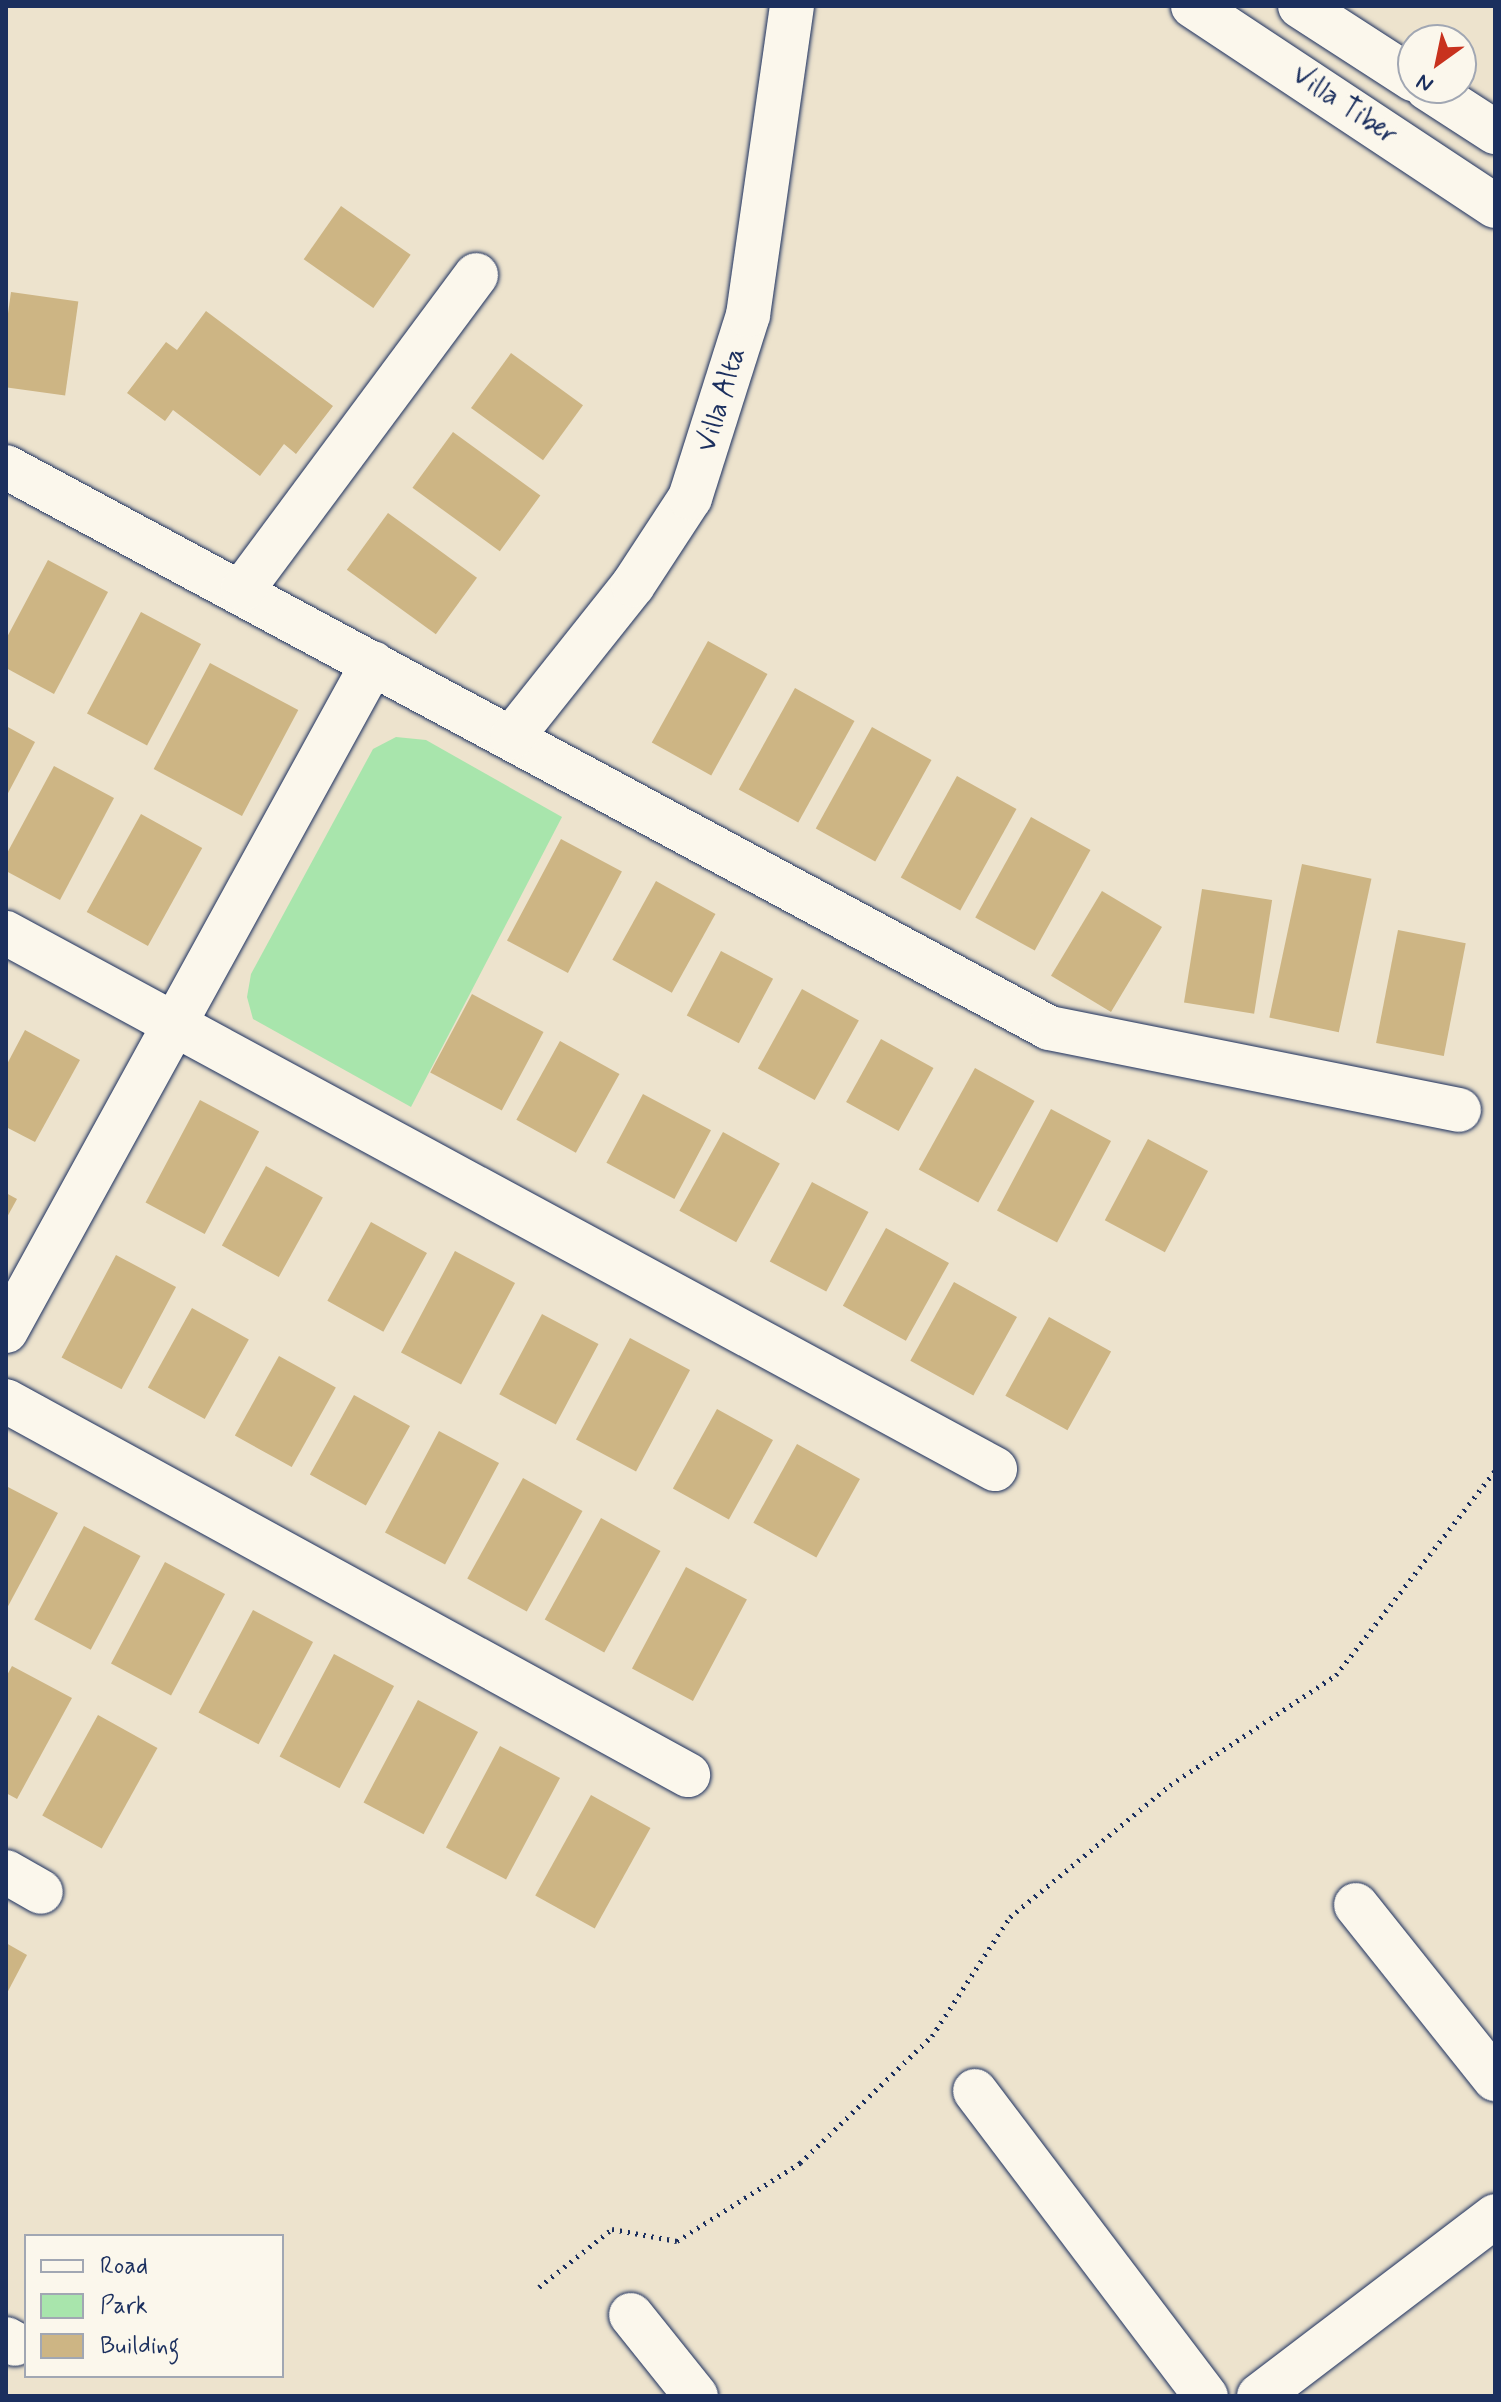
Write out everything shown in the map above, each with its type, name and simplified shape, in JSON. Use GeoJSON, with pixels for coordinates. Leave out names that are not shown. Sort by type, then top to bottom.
{"type":"FeatureCollection","features":[{"type":"Feature","properties":{"kind":"street","name":"Villa Alta"},"geometry":{"type":"LineString","coordinates":[[512,737],[633,585],[695,484],[748,315],[792,6]]}},
{"type":"Feature","properties":{"kind":"street","name":"Villa Tiber"},"geometry":{"type":"LineString","coordinates":[[1193,6],[1495,206]]}},
{"type":"Feature","properties":{"kind":"street"},"geometry":{"type":"LineString","coordinates":[[1300,6],[1397,69]]}},
{"type":"Feature","properties":{"kind":"street"},"geometry":{"type":"LineString","coordinates":[[1452,104],[1495,132]]}},
{"type":"Feature","properties":{"kind":"street"},"geometry":{"type":"LineString","coordinates":[[243,589],[476,275]]}},
{"type":"Feature","properties":{"kind":"street"},"geometry":{"type":"LineString","coordinates":[[6,467],[243,589],[373,663],[1049,1028],[1459,1110]]}},
{"type":"Feature","properties":{"kind":"street"},"geometry":{"type":"LineString","coordinates":[[6,1331],[373,663]]}},
{"type":"Feature","properties":{"kind":"street"},"geometry":{"type":"LineString","coordinates":[[6,933],[995,1469]]}},
{"type":"Feature","properties":{"kind":"street"},"geometry":{"type":"LineString","coordinates":[[6,1401],[688,1775]]}},
{"type":"Feature","properties":{"kind":"street"},"geometry":{"type":"LineString","coordinates":[[1356,1905],[1495,2079]]}},
{"type":"Feature","properties":{"kind":"street"},"geometry":{"type":"LineString","coordinates":[[975,2091],[1206,2396]]}},
{"type":"Feature","properties":{"kind":"street"},"geometry":{"type":"LineString","coordinates":[[1259,2396],[1495,2216]]}},
{"type":"Feature","properties":{"kind":"street"},"geometry":{"type":"LineString","coordinates":[[631,2315],[696,2396]]}},
{"type":"Feature","properties":{"kind":"path"},"geometry":{"type":"LineString","coordinates":[[539,2287],[612,2229],[677,2241],[800,2163],[932,2036],[1010,1917],[1170,1785],[1336,1675],[1495,1471]]}},
{"type":"Feature","properties":{"kind":"green space"},"geometry":{"type":"Polygon","coordinates":[[[396,737],[426,740],[562,817],[411,1107],[253,1019],[247,997],[251,974],[373,749],[396,737]]]}},
{"type":"Feature","properties":{"kind":"building"},"geometry":{"type":"Polygon","coordinates":[[[341,206],[411,255],[373,308],[304,259],[341,206]]]}},
{"type":"Feature","properties":{"kind":"building"},"geometry":{"type":"Polygon","coordinates":[[[11,292],[78,301],[65,396],[6,387],[6,328],[11,292]]]}},
{"type":"Feature","properties":{"kind":"building"},"geometry":{"type":"Polygon","coordinates":[[[206,311],[333,406],[296,454],[284,444],[260,476],[173,410],[165,421],[127,393],[166,342],[177,350],[206,311]]]}},
{"type":"Feature","properties":{"kind":"building"},"geometry":{"type":"Polygon","coordinates":[[[511,353],[583,405],[543,460],[471,408],[511,353]]]}},
{"type":"Feature","properties":{"kind":"building"},"geometry":{"type":"Polygon","coordinates":[[[453,432],[540,495],[500,551],[412,488],[453,432]]]}},
{"type":"Feature","properties":{"kind":"building"},"geometry":{"type":"Polygon","coordinates":[[[388,513],[477,578],[436,634],[347,570],[388,513]]]}},
{"type":"Feature","properties":{"kind":"building"},"geometry":{"type":"Polygon","coordinates":[[[48,560],[108,592],[54,694],[6,668],[6,639],[48,560]]]}},
{"type":"Feature","properties":{"kind":"building"},"geometry":{"type":"Polygon","coordinates":[[[141,612],[201,644],[147,745],[87,714],[141,612]]]}},
{"type":"Feature","properties":{"kind":"building"},"geometry":{"type":"Polygon","coordinates":[[[708,641],[767,674],[711,775],[652,742],[708,641]]]}},
{"type":"Feature","properties":{"kind":"building"},"geometry":{"type":"Polygon","coordinates":[[[210,663],[298,710],[242,816],[154,769],[210,663]]]}},
{"type":"Feature","properties":{"kind":"building"},"geometry":{"type":"Polygon","coordinates":[[[795,688],[854,721],[798,822],[739,789],[795,688]]]}},
{"type":"Feature","properties":{"kind":"building"},"geometry":{"type":"Polygon","coordinates":[[[6,726],[35,742],[6,797],[6,726]]]}},
{"type":"Feature","properties":{"kind":"building"},"geometry":{"type":"Polygon","coordinates":[[[872,727],[931,760],[875,861],[816,828],[872,727]]]}},
{"type":"Feature","properties":{"kind":"building"},"geometry":{"type":"Polygon","coordinates":[[[54,766],[114,798],[60,900],[6,871],[6,855],[54,766]]]}},
{"type":"Feature","properties":{"kind":"building"},"geometry":{"type":"Polygon","coordinates":[[[957,776],[1016,809],[960,910],[901,877],[957,776]]]}},
{"type":"Feature","properties":{"kind":"building"},"geometry":{"type":"Polygon","coordinates":[[[141,814],[202,848],[148,946],[87,912],[141,814]]]}},
{"type":"Feature","properties":{"kind":"building"},"geometry":{"type":"Polygon","coordinates":[[[1031,817],[1090,850],[1035,951],[975,918],[1031,817]]]}},
{"type":"Feature","properties":{"kind":"building"},"geometry":{"type":"Polygon","coordinates":[[[561,839],[622,871],[568,973],[507,941],[561,839]]]}},
{"type":"Feature","properties":{"kind":"building"},"geometry":{"type":"Polygon","coordinates":[[[1302,864],[1371,879],[1339,1032],[1269,1018],[1302,864]]]}},
{"type":"Feature","properties":{"kind":"building"},"geometry":{"type":"Polygon","coordinates":[[[656,881],[715,914],[672,993],[612,960],[656,881]]]}},
{"type":"Feature","properties":{"kind":"building"},"geometry":{"type":"Polygon","coordinates":[[[1202,889],[1272,900],[1254,1014],[1184,1003],[1202,889]]]}},
{"type":"Feature","properties":{"kind":"building"},"geometry":{"type":"Polygon","coordinates":[[[1102,891],[1162,927],[1111,1012],[1051,976],[1102,891]]]}},
{"type":"Feature","properties":{"kind":"building"},"geometry":{"type":"Polygon","coordinates":[[[1398,930],[1466,943],[1444,1056],[1376,1043],[1398,930]]]}},
{"type":"Feature","properties":{"kind":"building"},"geometry":{"type":"Polygon","coordinates":[[[721,951],[773,979],[739,1043],[687,1015],[721,951]]]}},
{"type":"Feature","properties":{"kind":"building"},"geometry":{"type":"Polygon","coordinates":[[[802,989],[859,1021],[815,1100],[758,1069],[802,989]]]}},
{"type":"Feature","properties":{"kind":"building"},"geometry":{"type":"Polygon","coordinates":[[[472,994],[544,1032],[502,1111],[430,1073],[472,994]]]}},
{"type":"Feature","properties":{"kind":"building"},"geometry":{"type":"Polygon","coordinates":[[[25,1030],[80,1060],[35,1142],[6,1127],[6,1066],[25,1030]]]}},
{"type":"Feature","properties":{"kind":"building"},"geometry":{"type":"Polygon","coordinates":[[[881,1039],[933,1068],[899,1131],[846,1102],[881,1039]]]}},
{"type":"Feature","properties":{"kind":"building"},"geometry":{"type":"Polygon","coordinates":[[[560,1041],[619,1074],[576,1153],[516,1120],[560,1041]]]}},
{"type":"Feature","properties":{"kind":"building"},"geometry":{"type":"Polygon","coordinates":[[[975,1068],[1034,1101],[978,1202],[919,1169],[975,1068]]]}},
{"type":"Feature","properties":{"kind":"building"},"geometry":{"type":"Polygon","coordinates":[[[643,1094],[711,1130],[674,1199],[606,1163],[643,1094]]]}},
{"type":"Feature","properties":{"kind":"building"},"geometry":{"type":"Polygon","coordinates":[[[200,1100],[259,1131],[205,1234],[146,1202],[200,1100]]]}},
{"type":"Feature","properties":{"kind":"building"},"geometry":{"type":"Polygon","coordinates":[[[1051,1109],[1111,1141],[1057,1242],[997,1211],[1051,1109]]]}},
{"type":"Feature","properties":{"kind":"building"},"geometry":{"type":"Polygon","coordinates":[[[723,1132],[780,1164],[736,1242],[679,1211],[723,1132]]]}},
{"type":"Feature","properties":{"kind":"building"},"geometry":{"type":"Polygon","coordinates":[[[1148,1139],[1208,1171],[1165,1252],[1105,1220],[1148,1139]]]}},
{"type":"Feature","properties":{"kind":"building"},"geometry":{"type":"Polygon","coordinates":[[[266,1166],[323,1198],[279,1277],[222,1246],[266,1166]]]}},
{"type":"Feature","properties":{"kind":"building"},"geometry":{"type":"Polygon","coordinates":[[[812,1182],[869,1212],[826,1292],[770,1261],[812,1182]]]}},
{"type":"Feature","properties":{"kind":"building"},"geometry":{"type":"Polygon","coordinates":[[[6,1193],[17,1199],[6,1219],[6,1193]]]}},
{"type":"Feature","properties":{"kind":"building"},"geometry":{"type":"Polygon","coordinates":[[[371,1222],[427,1253],[383,1332],[327,1301],[371,1222]]]}},
{"type":"Feature","properties":{"kind":"building"},"geometry":{"type":"Polygon","coordinates":[[[886,1228],[949,1263],[906,1341],[843,1306],[886,1228]]]}},
{"type":"Feature","properties":{"kind":"building"},"geometry":{"type":"Polygon","coordinates":[[[455,1251],[515,1283],[461,1384],[401,1353],[455,1251]]]}},
{"type":"Feature","properties":{"kind":"building"},"geometry":{"type":"Polygon","coordinates":[[[116,1255],[176,1287],[122,1389],[62,1357],[116,1255]]]}},
{"type":"Feature","properties":{"kind":"building"},"geometry":{"type":"Polygon","coordinates":[[[954,1282],[1017,1317],[973,1396],[910,1361],[954,1282]]]}},
{"type":"Feature","properties":{"kind":"building"},"geometry":{"type":"Polygon","coordinates":[[[192,1308],[249,1340],[205,1419],[148,1388],[192,1308]]]}},
{"type":"Feature","properties":{"kind":"building"},"geometry":{"type":"Polygon","coordinates":[[[542,1314],[599,1344],[556,1424],[499,1394],[542,1314]]]}},
{"type":"Feature","properties":{"kind":"building"},"geometry":{"type":"Polygon","coordinates":[[[1049,1317],[1111,1351],[1067,1430],[1005,1396],[1049,1317]]]}},
{"type":"Feature","properties":{"kind":"building"},"geometry":{"type":"Polygon","coordinates":[[[630,1338],[690,1370],[636,1471],[576,1440],[630,1338]]]}},
{"type":"Feature","properties":{"kind":"building"},"geometry":{"type":"Polygon","coordinates":[[[279,1356],[336,1388],[292,1467],[235,1436],[279,1356]]]}},
{"type":"Feature","properties":{"kind":"building"},"geometry":{"type":"Polygon","coordinates":[[[354,1395],[410,1426],[366,1506],[310,1475],[354,1395]]]}},
{"type":"Feature","properties":{"kind":"building"},"geometry":{"type":"Polygon","coordinates":[[[717,1409],[773,1440],[729,1520],[673,1489],[717,1409]]]}},
{"type":"Feature","properties":{"kind":"building"},"geometry":{"type":"Polygon","coordinates":[[[439,1431],[499,1463],[445,1564],[385,1533],[439,1431]]]}},
{"type":"Feature","properties":{"kind":"building"},"geometry":{"type":"Polygon","coordinates":[[[797,1444],[860,1479],[816,1558],[753,1523],[797,1444]]]}},
{"type":"Feature","properties":{"kind":"building"},"geometry":{"type":"Polygon","coordinates":[[[523,1478],[582,1511],[527,1612],[467,1579],[523,1478]]]}},
{"type":"Feature","properties":{"kind":"building"},"geometry":{"type":"Polygon","coordinates":[[[6,1486],[58,1513],[6,1610],[6,1486]]]}},
{"type":"Feature","properties":{"kind":"building"},"geometry":{"type":"Polygon","coordinates":[[[601,1518],[660,1551],[604,1652],[545,1619],[601,1518]]]}},
{"type":"Feature","properties":{"kind":"building"},"geometry":{"type":"Polygon","coordinates":[[[84,1526],[141,1556],[91,1650],[34,1620],[84,1526]]]}},
{"type":"Feature","properties":{"kind":"building"},"geometry":{"type":"Polygon","coordinates":[[[165,1562],[225,1594],[171,1695],[111,1664],[165,1562]]]}},
{"type":"Feature","properties":{"kind":"building"},"geometry":{"type":"Polygon","coordinates":[[[686,1567],[747,1599],[693,1701],[632,1669],[686,1567]]]}},
{"type":"Feature","properties":{"kind":"building"},"geometry":{"type":"Polygon","coordinates":[[[253,1610],[313,1642],[259,1744],[199,1712],[253,1610]]]}},
{"type":"Feature","properties":{"kind":"building"},"geometry":{"type":"Polygon","coordinates":[[[334,1654],[394,1686],[340,1788],[280,1756],[334,1654]]]}},
{"type":"Feature","properties":{"kind":"building"},"geometry":{"type":"Polygon","coordinates":[[[12,1666],[72,1698],[17,1799],[6,1793],[6,1677],[12,1666]]]}},
{"type":"Feature","properties":{"kind":"building"},"geometry":{"type":"Polygon","coordinates":[[[418,1700],[478,1732],[424,1834],[364,1802],[418,1700]]]}},
{"type":"Feature","properties":{"kind":"building"},"geometry":{"type":"Polygon","coordinates":[[[98,1715],[157,1748],[102,1849],[42,1816],[98,1715]]]}},
{"type":"Feature","properties":{"kind":"building"},"geometry":{"type":"Polygon","coordinates":[[[500,1746],[560,1778],[506,1879],[446,1848],[500,1746]]]}},
{"type":"Feature","properties":{"kind":"building"},"geometry":{"type":"Polygon","coordinates":[[[591,1795],[650,1828],[595,1929],[535,1896],[591,1795]]]}},
{"type":"Feature","properties":{"kind":"building"},"geometry":{"type":"Polygon","coordinates":[[[6,1943],[27,1955],[6,1995],[6,1943]]]}}]}
